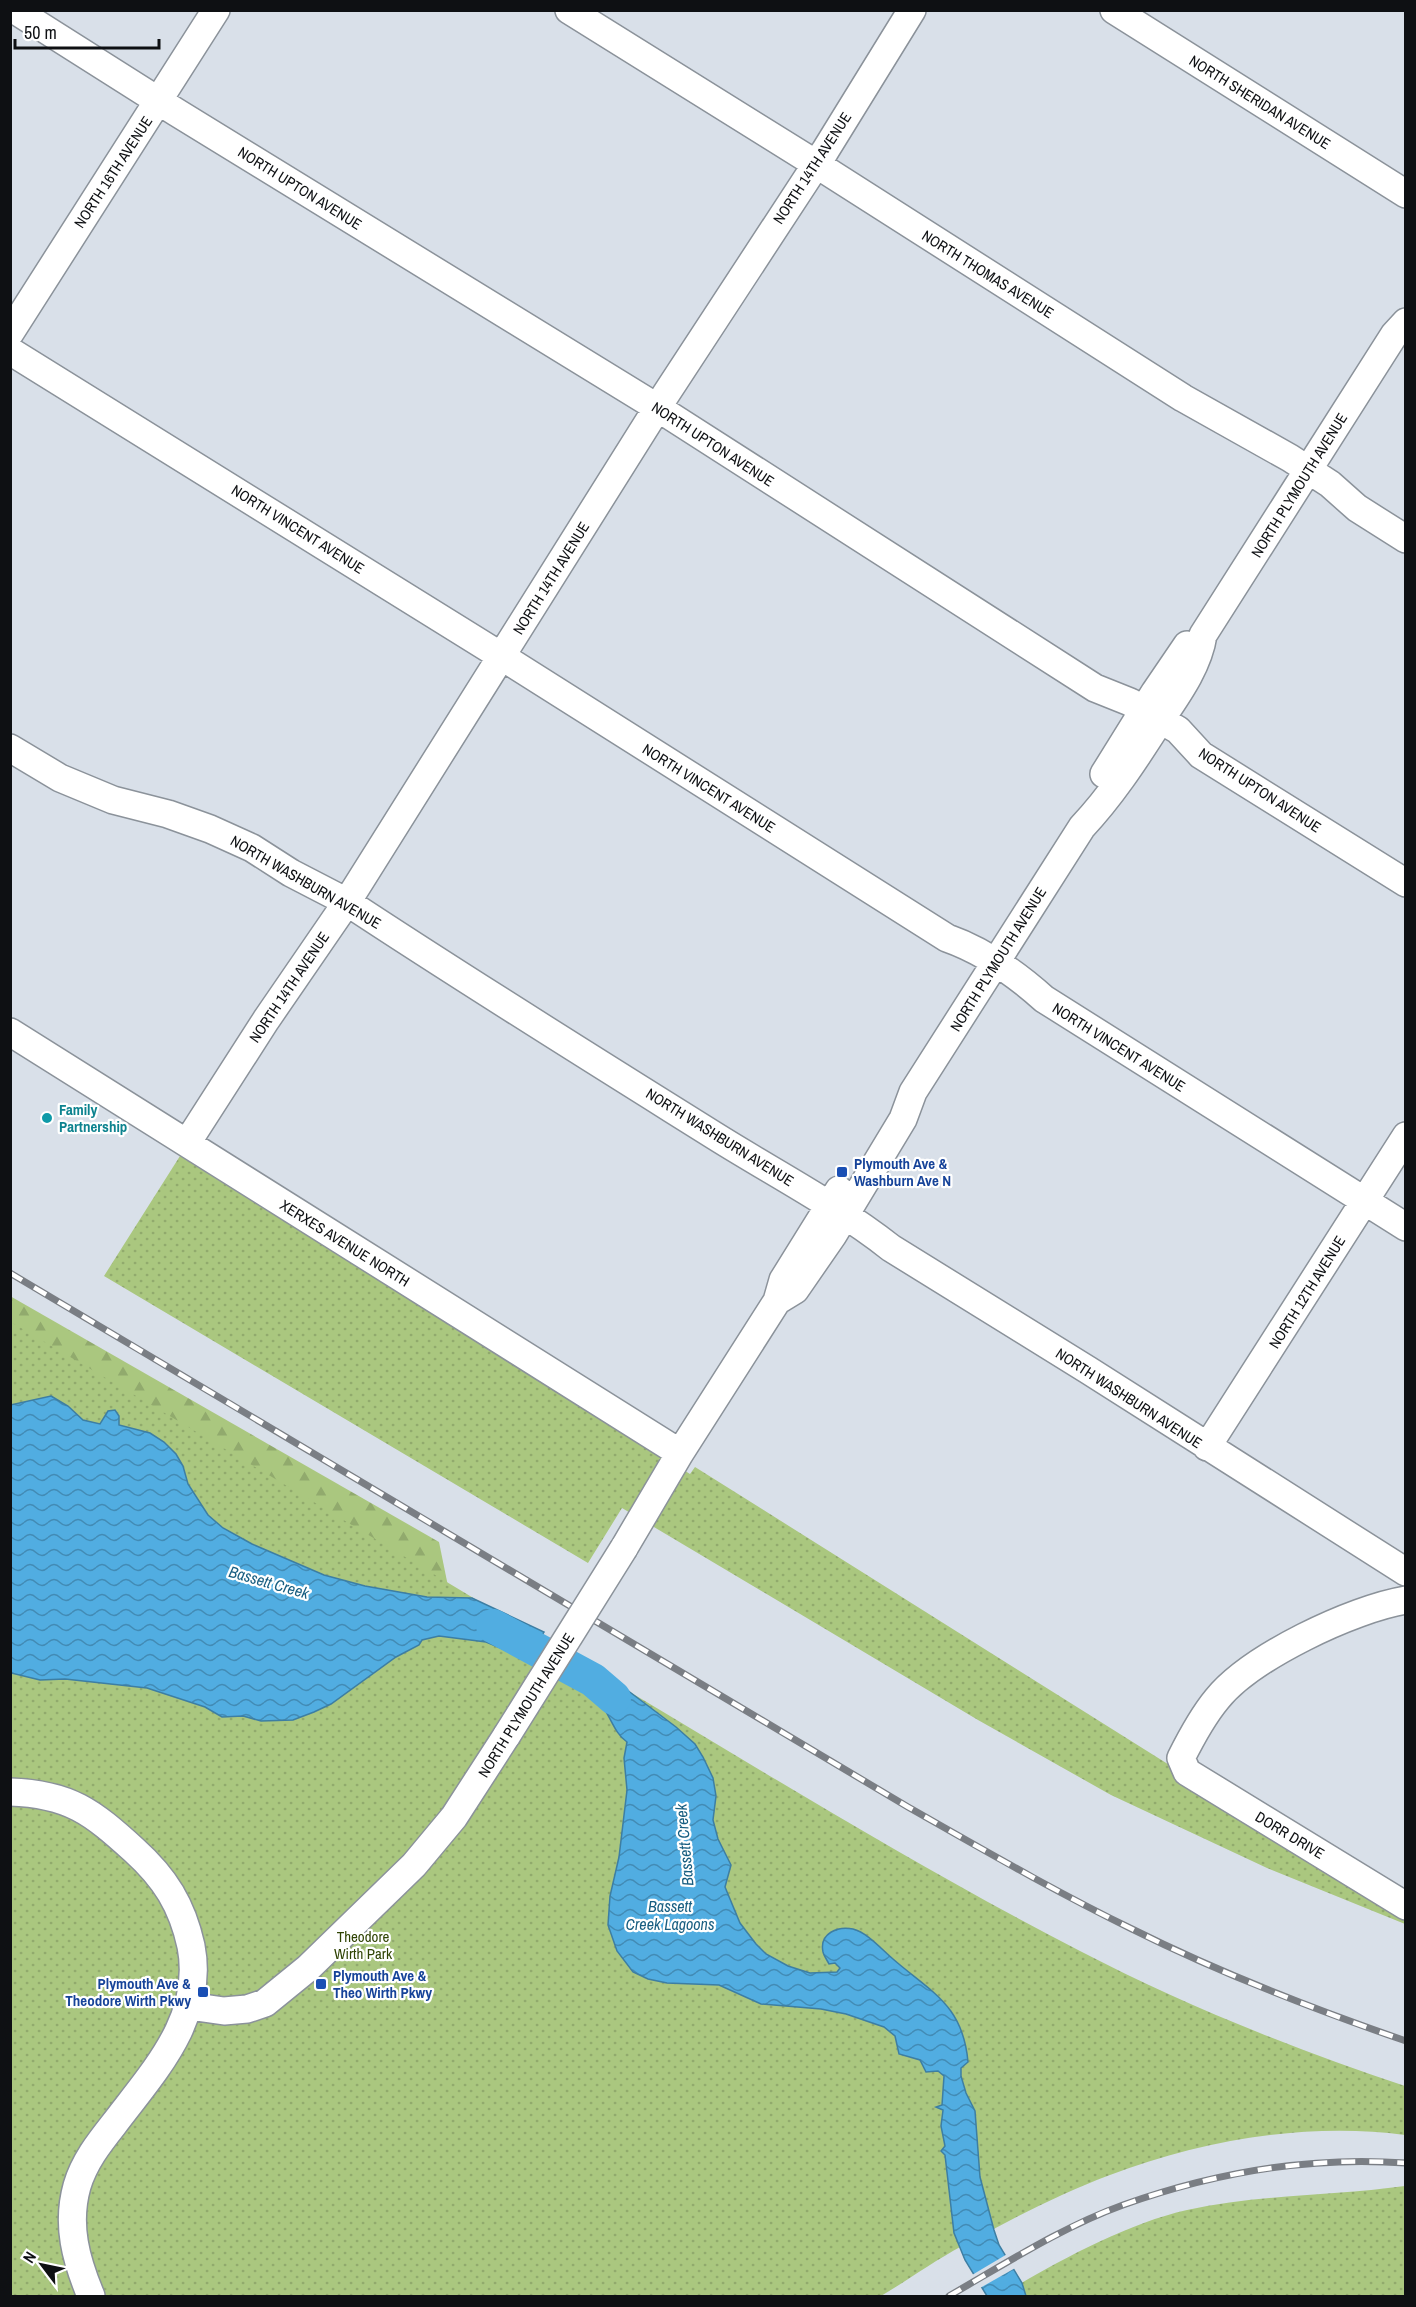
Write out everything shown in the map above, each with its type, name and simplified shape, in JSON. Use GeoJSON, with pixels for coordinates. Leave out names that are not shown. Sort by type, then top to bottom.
{"type":"FeatureCollection","features":[{"type":"Feature","properties":{"kind":"street","name":"NORTH UPTON AVENUE"},"geometry":{"type":"LineString","coordinates":[[15,10],[158,101],[657,408],[1095,688],[1130,702],[1178,730],[1201,755],[1406,883]]}},
{"type":"Feature","properties":{"kind":"street","name":"NORTH 16TH AVENUE"},"geometry":{"type":"LineString","coordinates":[[10,333],[216,10]]}},
{"type":"Feature","properties":{"kind":"street","name":"NORTH THOMAS AVENUE"},"geometry":{"type":"LineString","coordinates":[[569,10],[1183,398],[1308,470],[1334,487],[1357,508],[1406,539]]}},
{"type":"Feature","properties":{"kind":"street","name":"NORTH 14TH AVENUE"},"geometry":{"type":"LineString","coordinates":[[187,1143],[266,1020],[348,902],[657,408],[816,164],[912,10]]}},
{"type":"Feature","properties":{"kind":"street","name":"NORTH SHERIDAN AVENUE"},"geometry":{"type":"LineString","coordinates":[[1114,10],[1406,194]]}},
{"type":"Feature","properties":{"kind":"street","name":"NORTH PLYMOUTH AVENUE"},"geometry":{"type":"LineString","coordinates":[[189,2006],[224,2011],[247,2009],[265,2003],[308,1968],[414,1865],[454,1817],[777,1301],[783,1280],[903,1119],[913,1092],[1082,827],[1106,801],[1188,644],[1203,635],[1400,328],[1406,307]]}},
{"type":"Feature","properties":{"kind":"street","name":"NORTH VINCENT AVENUE"},"geometry":{"type":"LineString","coordinates":[[10,351],[501,656],[947,938],[972,947],[996,962],[1023,979],[1044,999],[1406,1227]]}},
{"type":"Feature","properties":{"kind":"street","name":"NORTH WASHBURN AVENUE"},"geometry":{"type":"LineString","coordinates":[[10,748],[60,778],[113,800],[168,814],[210,829],[252,848],[291,873],[348,902],[717,1137],[837,1209],[891,1248],[1406,1572]]}},
{"type":"Feature","properties":{"kind":"street","name":"XERXES AVENUE NORTH"},"geometry":{"type":"LineString","coordinates":[[10,1032],[680,1453]]}},
{"type":"Feature","properties":{"kind":"street","name":"NORTH 12TH AVENUE"},"geometry":{"type":"LineString","coordinates":[[1207,1447],[1406,1136]]}},
{"type":"Feature","properties":{"kind":"street","name":"DORR DRIVE"},"geometry":{"type":"LineString","coordinates":[[1406,1600],[1350,1616],[1267,1657],[1217,1698],[1189,1741],[1181,1758],[1187,1772],[1406,1906]]}},
{"type":"Feature","properties":{"kind":"street"},"geometry":{"type":"LineString","coordinates":[[10,1792],[38,1793],[64,1800],[100,1820],[156,1870],[174,1897],[186,1925],[192,1954],[193,1980],[189,2006],[168,2052],[96,2147],[84,2167],[77,2187],[72,2216],[73,2245],[90,2296]]}},
{"type":"Feature","properties":{"kind":"green space"},"geometry":{"type":"Polygon","coordinates":[[[180,1156],[690,1474],[695,1467],[1405,1913],[1405,1924],[1267,1868],[1111,1795],[978,1720],[622,1508],[588,1563],[104,1276],[180,1156]]]}},
{"type":"Feature","properties":{"kind":"green space"},"geometry":{"type":"Polygon","coordinates":[[[10,1296],[439,1542],[450,1596],[11,1405],[10,1296]]]}},
{"type":"Feature","properties":{"kind":"green space","name":"Theodore Wirth Park"},"geometry":{"type":"Polygon","coordinates":[[[11,1322],[822,1807],[1028,1924],[1119,1971],[1199,2008],[1322,2057],[1405,2086],[1405,2135],[1330,2131],[1255,2137],[1181,2152],[1145,2163],[1091,2182],[1016,2217],[952,2252],[881,2296],[11,2296],[11,1322]]]}},
{"type":"Feature","properties":{"kind":"green space"},"geometry":{"type":"Polygon","coordinates":[[[1405,2186],[1405,2296],[1000,2296],[1090,2246],[1163,2216],[1242,2201],[1405,2186]]]}},
{"type":"Feature","properties":{"kind":"water"},"geometry":{"type":"Polygon","coordinates":[[[51,1396],[68,1406],[83,1420],[100,1424],[108,1411],[115,1410],[119,1416],[119,1425],[150,1433],[164,1442],[176,1454],[183,1466],[188,1484],[208,1515],[223,1528],[252,1544],[324,1575],[365,1586],[427,1597],[472,1598],[544,1632],[527,1659],[486,1642],[439,1636],[422,1640],[419,1645],[396,1657],[331,1704],[293,1720],[261,1721],[243,1716],[222,1717],[205,1707],[147,1688],[65,1679],[40,1680],[11,1673],[10,1405],[51,1396]]]}},
{"type":"Feature","properties":{"kind":"water","name":"Bassett Creek Lagoons"},"geometry":{"type":"Polygon","coordinates":[[[583,1660],[606,1674],[695,1744],[713,1778],[716,1796],[713,1820],[718,1839],[731,1865],[725,1887],[740,1923],[766,1954],[788,1966],[810,1973],[837,1972],[840,1968],[835,1963],[829,1964],[823,1954],[824,1940],[836,1930],[853,1929],[864,1934],[933,1992],[952,2013],[965,2043],[968,2062],[961,2068],[961,2076],[975,2111],[980,2177],[999,2245],[1022,2283],[1026,2296],[987,2296],[965,2260],[954,2233],[945,2155],[941,2151],[945,2146],[941,2126],[943,2110],[936,2107],[942,2105],[944,2076],[938,2071],[926,2072],[920,2060],[899,2054],[895,2036],[884,2027],[846,2014],[821,2009],[761,2004],[719,1985],[667,1983],[648,1979],[633,1972],[617,1951],[608,1925],[610,1896],[619,1857],[627,1790],[624,1758],[627,1742],[616,1730],[602,1705],[580,1685],[570,1680],[583,1660]]]}},
{"type":"Feature","properties":{"kind":"pier"},"geometry":{"type":"Polygon","coordinates":[[[1009,2253],[1017,2267],[980,2288],[972,2275],[1009,2253]]]}},
{"type":"Feature","properties":{"kind":"waterway","name":"Bassett Creek"},"geometry":{"type":"LineString","coordinates":[[493,1626],[593,1680],[614,1698]]}},
{"type":"Feature","properties":{"kind":"railway"},"geometry":{"type":"LineString","coordinates":[[10,1273],[908,1807],[1019,1870],[1104,1915],[1199,1961],[1302,2003],[1406,2041]]}},
{"type":"Feature","properties":{"kind":"railway"},"geometry":{"type":"LineString","coordinates":[[949,2296],[1078,2224],[1157,2194],[1262,2169],[1334,2162],[1406,2163]]}},
{"type":"Feature","properties":{"kind":"place","name":"Family Partnership"},"geometry":{"type":"Point","coordinates":[47,1118]}},
{"type":"Feature","properties":{"kind":"place","name":"Plymouth Ave & Washburn Ave N"},"geometry":{"type":"Point","coordinates":[842,1172]}},
{"type":"Feature","properties":{"kind":"place","name":"Plymouth Ave & Theo Wirth Pkwy"},"geometry":{"type":"Point","coordinates":[321,1984]}},
{"type":"Feature","properties":{"kind":"place","name":"Plymouth Ave & Theodore Wirth Pkwy"},"geometry":{"type":"Point","coordinates":[203,1992]}}]}
